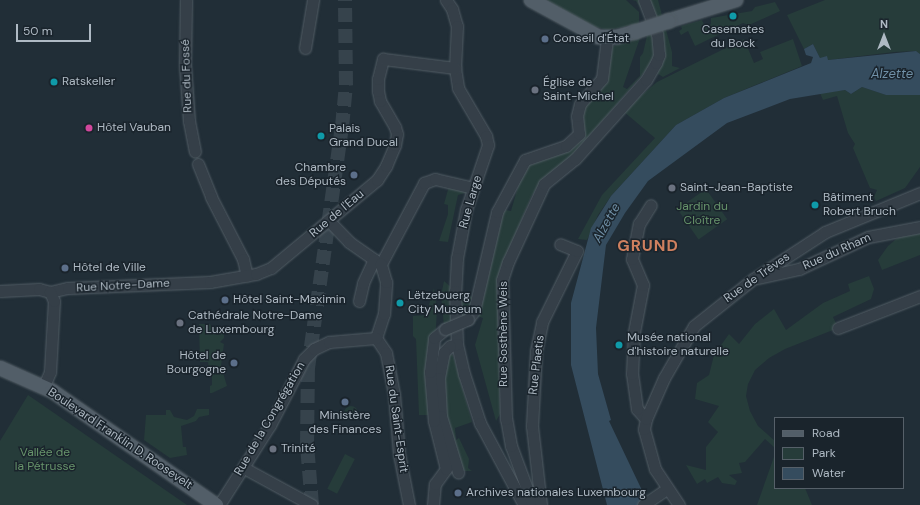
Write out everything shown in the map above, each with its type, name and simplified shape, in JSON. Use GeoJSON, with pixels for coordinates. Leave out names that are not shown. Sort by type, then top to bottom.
{"type":"FeatureCollection","features":[{"type":"Feature","properties":{"kind":"main road"},"geometry":{"type":"LineString","coordinates":[[531,0],[603,38],[635,32],[736,0]]}},
{"type":"Feature","properties":{"kind":"main road","name":"Boulevard Franklin D. Roosevelt"},"geometry":{"type":"LineString","coordinates":[[0,368],[44,386],[217,505]]}},
{"type":"Feature","properties":{"kind":"street","name":"Rue du Fossé"},"geometry":{"type":"LineString","coordinates":[[186,0],[185,65],[189,121],[195,151]]}},
{"type":"Feature","properties":{"kind":"street"},"geometry":{"type":"LineString","coordinates":[[305,48],[313,0]]}},
{"type":"Feature","properties":{"kind":"street","name":"Rue Large"},"geometry":{"type":"LineString","coordinates":[[446,0],[452,9],[457,26],[455,68],[458,88],[487,141],[487,150],[473,188],[457,258],[455,298],[457,344],[470,396],[480,423],[524,505]]}},
{"type":"Feature","properties":{"kind":"street","name":"Rue Sosthène Weis"},"geometry":{"type":"LineString","coordinates":[[533,505],[511,446],[506,419],[502,280],[508,262],[544,184],[575,159],[646,80],[656,63],[659,55],[657,34],[644,0]]}},
{"type":"Feature","properties":{"kind":"street"},"geometry":{"type":"LineString","coordinates":[[433,505],[435,484],[446,469],[434,421],[430,372],[434,338],[445,329],[468,319],[474,311],[496,212],[525,160],[566,146],[579,134],[578,116],[580,104],[602,78],[603,38]]}},
{"type":"Feature","properties":{"kind":"street","name":"Rue de l'Eau"},"geometry":{"type":"LineString","coordinates":[[247,276],[265,272],[276,265],[377,180],[395,146],[395,127],[380,101],[378,78],[383,59],[455,68]]}},
{"type":"Feature","properties":{"kind":"street"},"geometry":{"type":"LineString","coordinates":[[198,164],[211,197],[243,260],[247,276]]}},
{"type":"Feature","properties":{"kind":"street"},"geometry":{"type":"LineString","coordinates":[[359,301],[363,283],[378,262],[424,183],[435,179],[473,188]]}},
{"type":"Feature","properties":{"kind":"street","name":"Rue de Trèves"},"geometry":{"type":"LineString","coordinates":[[646,419],[679,349],[694,326],[754,279],[825,232],[920,193]]}},
{"type":"Feature","properties":{"kind":"street"},"geometry":{"type":"LineString","coordinates":[[651,205],[639,224],[632,259],[642,285],[634,332],[632,374],[637,409],[646,419],[644,429],[647,446],[655,469],[679,505]]}},
{"type":"Feature","properties":{"kind":"street"},"geometry":{"type":"LineString","coordinates":[[329,221],[349,242],[378,262],[386,282],[384,314],[376,338]]}},
{"type":"Feature","properties":{"kind":"street","name":"Rue du Rham"},"geometry":{"type":"LineString","coordinates":[[754,279],[799,269],[868,237],[920,227]]}},
{"type":"Feature","properties":{"kind":"street","name":"Rue Plaetis"},"geometry":{"type":"LineString","coordinates":[[541,505],[532,426],[536,351],[542,322],[576,251],[560,244]]}},
{"type":"Feature","properties":{"kind":"street","name":"Rue Notre-Dame"},"geometry":{"type":"LineString","coordinates":[[0,291],[40,290],[50,292],[68,288],[210,282],[247,276]]}},
{"type":"Feature","properties":{"kind":"street"},"geometry":{"type":"LineString","coordinates":[[44,386],[50,372],[54,301],[50,292]]}},
{"type":"Feature","properties":{"kind":"street"},"geometry":{"type":"LineString","coordinates":[[838,328],[920,296]]}},
{"type":"Feature","properties":{"kind":"street","name":"Rue de la Congrégation"},"geometry":{"type":"LineString","coordinates":[[217,505],[244,468],[270,425],[304,359],[314,349],[328,342],[376,338]]}},
{"type":"Feature","properties":{"kind":"street","name":"Rue du Saint-Esprit"},"geometry":{"type":"LineString","coordinates":[[376,338],[388,360],[394,394],[400,454],[409,505]]}},
{"type":"Feature","properties":{"kind":"street"},"geometry":{"type":"LineString","coordinates":[[457,344],[450,346],[444,352],[439,378],[441,416],[458,472]]}},
{"type":"Feature","properties":{"kind":"street"},"geometry":{"type":"LineString","coordinates":[[244,468],[312,505]]}},
{"type":"Feature","properties":{"kind":"street"},"geometry":{"type":"LineString","coordinates":[[647,502],[667,489]]}},
{"type":"Feature","properties":{"kind":"green space"},"geometry":{"type":"Polygon","coordinates":[[[546,0],[626,0],[639,12],[639,24],[608,30],[591,26],[546,0]]]}},
{"type":"Feature","properties":{"kind":"green space"},"geometry":{"type":"Polygon","coordinates":[[[632,0],[658,0],[672,52],[672,66],[680,68],[663,77],[648,68],[570,158],[541,181],[531,197],[498,276],[500,414],[496,421],[475,345],[483,318],[477,316],[498,215],[505,210],[511,211],[523,169],[533,160],[566,151],[585,133],[581,115],[583,105],[601,86],[605,85],[613,46],[640,38],[623,87],[627,89],[640,76],[640,57],[643,53],[647,36],[645,15],[636,1],[632,0]]]}},
{"type":"Feature","properties":{"kind":"green space"},"geometry":{"type":"Polygon","coordinates":[[[825,0],[920,0],[920,54],[915,51],[894,52],[828,60],[820,58],[813,44],[804,49],[787,15],[825,0]]]}},
{"type":"Feature","properties":{"kind":"green space"},"geometry":{"type":"Polygon","coordinates":[[[775,2],[780,11],[749,25],[743,23],[695,46],[688,31],[681,35],[679,31],[682,29],[681,26],[702,20],[705,27],[711,24],[711,18],[752,11],[755,7],[775,2]]]}},
{"type":"Feature","properties":{"kind":"green space"},"geometry":{"type":"Polygon","coordinates":[[[744,39],[754,63],[763,59],[760,52],[793,39],[802,66],[724,98],[676,125],[611,196],[598,215],[587,240],[578,239],[602,195],[655,138],[623,111],[657,82],[744,39]]]}},
{"type":"Feature","properties":{"kind":"green space"},"geometry":{"type":"Polygon","coordinates":[[[862,87],[886,95],[920,95],[920,167],[905,188],[876,201],[874,197],[877,190],[870,188],[853,148],[855,144],[848,133],[837,96],[823,100],[820,93],[845,90],[851,94],[862,87]]]}},
{"type":"Feature","properties":{"kind":"green space"},"geometry":{"type":"Polygon","coordinates":[[[449,186],[468,192],[458,195],[448,242],[439,241],[448,214],[448,205],[444,204],[449,186]]]}},
{"type":"Feature","properties":{"kind":"green space","name":"Jardin du Cloître"},"geometry":{"type":"Polygon","coordinates":[[[706,189],[727,219],[699,239],[677,209],[706,189]]]}},
{"type":"Feature","properties":{"kind":"green space"},"geometry":{"type":"Polygon","coordinates":[[[920,227],[920,255],[882,270],[878,260],[888,246],[909,228],[920,227]]]}},
{"type":"Feature","properties":{"kind":"green space"},"geometry":{"type":"Polygon","coordinates":[[[869,276],[874,289],[871,299],[833,317],[838,328],[785,349],[769,358],[755,370],[748,384],[746,396],[750,411],[758,426],[774,440],[774,447],[765,439],[745,462],[739,463],[742,473],[729,475],[737,481],[735,485],[722,483],[718,477],[707,483],[705,479],[697,484],[686,465],[706,470],[706,447],[718,432],[708,422],[719,406],[695,399],[697,383],[709,375],[714,355],[729,334],[739,344],[755,324],[774,309],[786,330],[823,303],[850,291],[848,284],[869,276]]]}},
{"type":"Feature","properties":{"kind":"green space"},"geometry":{"type":"Polygon","coordinates":[[[444,281],[452,288],[452,322],[444,326],[441,296],[444,281]]]}},
{"type":"Feature","properties":{"kind":"green space"},"geometry":{"type":"Polygon","coordinates":[[[434,288],[437,311],[430,415],[419,415],[416,339],[413,336],[413,316],[426,315],[434,288]]]}},
{"type":"Feature","properties":{"kind":"green space"},"geometry":{"type":"Polygon","coordinates":[[[459,293],[473,297],[471,308],[465,316],[459,319],[459,293]]]}},
{"type":"Feature","properties":{"kind":"green space"},"geometry":{"type":"Polygon","coordinates":[[[199,324],[210,324],[214,332],[224,332],[224,338],[220,342],[224,344],[221,366],[227,386],[212,393],[210,393],[210,386],[212,385],[212,370],[209,370],[208,362],[200,362],[199,324]]]}},
{"type":"Feature","properties":{"kind":"green space"},"geometry":{"type":"Polygon","coordinates":[[[447,353],[453,355],[472,422],[455,428],[456,440],[459,438],[469,459],[468,468],[472,471],[461,471],[444,415],[443,378],[447,353]]]}},
{"type":"Feature","properties":{"kind":"green space","name":"Vallée de la Pétrusse"},"geometry":{"type":"Polygon","coordinates":[[[28,395],[187,505],[0,505],[0,441],[28,395]]]}},
{"type":"Feature","properties":{"kind":"green space"},"geometry":{"type":"Polygon","coordinates":[[[348,406],[354,406],[358,410],[358,416],[354,420],[348,420],[344,416],[344,410],[348,406]]]}},
{"type":"Feature","properties":{"kind":"green space"},"geometry":{"type":"Polygon","coordinates":[[[197,409],[209,409],[209,415],[199,417],[196,421],[181,426],[183,447],[186,447],[187,455],[170,458],[144,440],[146,415],[166,415],[166,410],[170,410],[174,417],[187,420],[194,416],[197,409]]]}},
{"type":"Feature","properties":{"kind":"green space"},"geometry":{"type":"Polygon","coordinates":[[[345,454],[355,459],[337,494],[327,489],[345,454]]]}},
{"type":"Feature","properties":{"kind":"green space"},"geometry":{"type":"Polygon","coordinates":[[[774,457],[774,489],[805,489],[812,505],[757,505],[774,457]]]}},
{"type":"Feature","properties":{"kind":"water","name":"Alzette"},"geometry":{"type":"Polygon","coordinates":[[[813,44],[820,58],[827,56],[828,60],[916,51],[920,54],[920,95],[886,95],[862,87],[851,94],[845,90],[790,99],[727,123],[648,181],[625,213],[606,245],[596,328],[598,374],[611,420],[609,421],[649,505],[607,505],[571,365],[571,303],[591,228],[611,196],[676,125],[724,98],[811,63],[813,57],[806,55],[804,49],[813,44]]]}},
{"type":"Feature","properties":{"kind":"tunnel"},"geometry":{"type":"LineString","coordinates":[[312,505],[307,445],[308,368],[342,127],[346,85],[345,0]]}},
{"type":"Feature","properties":{"kind":"place","name":"Casemates du Bock"},"geometry":{"type":"Point","coordinates":[733,16]}},
{"type":"Feature","properties":{"kind":"place","name":"Conseil d'État"},"geometry":{"type":"Point","coordinates":[545,39]}},
{"type":"Feature","properties":{"kind":"place","name":"Ratskeller"},"geometry":{"type":"Point","coordinates":[54,82]}},
{"type":"Feature","properties":{"kind":"place","name":"Église de Saint-Michel"},"geometry":{"type":"Point","coordinates":[535,90]}},
{"type":"Feature","properties":{"kind":"place","name":"Hôtel Vauban"},"geometry":{"type":"Point","coordinates":[89,128]}},
{"type":"Feature","properties":{"kind":"place","name":"Palais Grand Ducal"},"geometry":{"type":"Point","coordinates":[321,136]}},
{"type":"Feature","properties":{"kind":"place","name":"Chambre des Députés"},"geometry":{"type":"Point","coordinates":[354,175]}},
{"type":"Feature","properties":{"kind":"place","name":"Saint-Jean-Baptiste"},"geometry":{"type":"Point","coordinates":[672,188]}},
{"type":"Feature","properties":{"kind":"place","name":"Bâtiment Robert Bruch"},"geometry":{"type":"Point","coordinates":[815,205]}},
{"type":"Feature","properties":{"kind":"place","name":"Hôtel de Ville"},"geometry":{"type":"Point","coordinates":[65,268]}},
{"type":"Feature","properties":{"kind":"place","name":"Hôtel Saint-Maximin"},"geometry":{"type":"Point","coordinates":[225,300]}},
{"type":"Feature","properties":{"kind":"place","name":"Lëtzebuerg City Museum"},"geometry":{"type":"Point","coordinates":[400,303]}},
{"type":"Feature","properties":{"kind":"place","name":"Cathédrale Notre-Dame de Luxembourg"},"geometry":{"type":"Point","coordinates":[180,323]}},
{"type":"Feature","properties":{"kind":"place","name":"Musée national d'histoire naturelle"},"geometry":{"type":"Point","coordinates":[619,345]}},
{"type":"Feature","properties":{"kind":"place","name":"Hôtel de Bourgogne"},"geometry":{"type":"Point","coordinates":[234,363]}},
{"type":"Feature","properties":{"kind":"place","name":"Ministère des Finances"},"geometry":{"type":"Point","coordinates":[345,402]}},
{"type":"Feature","properties":{"kind":"place","name":"Trinité"},"geometry":{"type":"Point","coordinates":[273,449]}},
{"type":"Feature","properties":{"kind":"place","name":"Archives nationales Luxembourg"},"geometry":{"type":"Point","coordinates":[458,493]}},
{"type":"Feature","properties":{"kind":"district","name":"GRUND"},"geometry":{"type":"Point","coordinates":[648,246]}}]}
